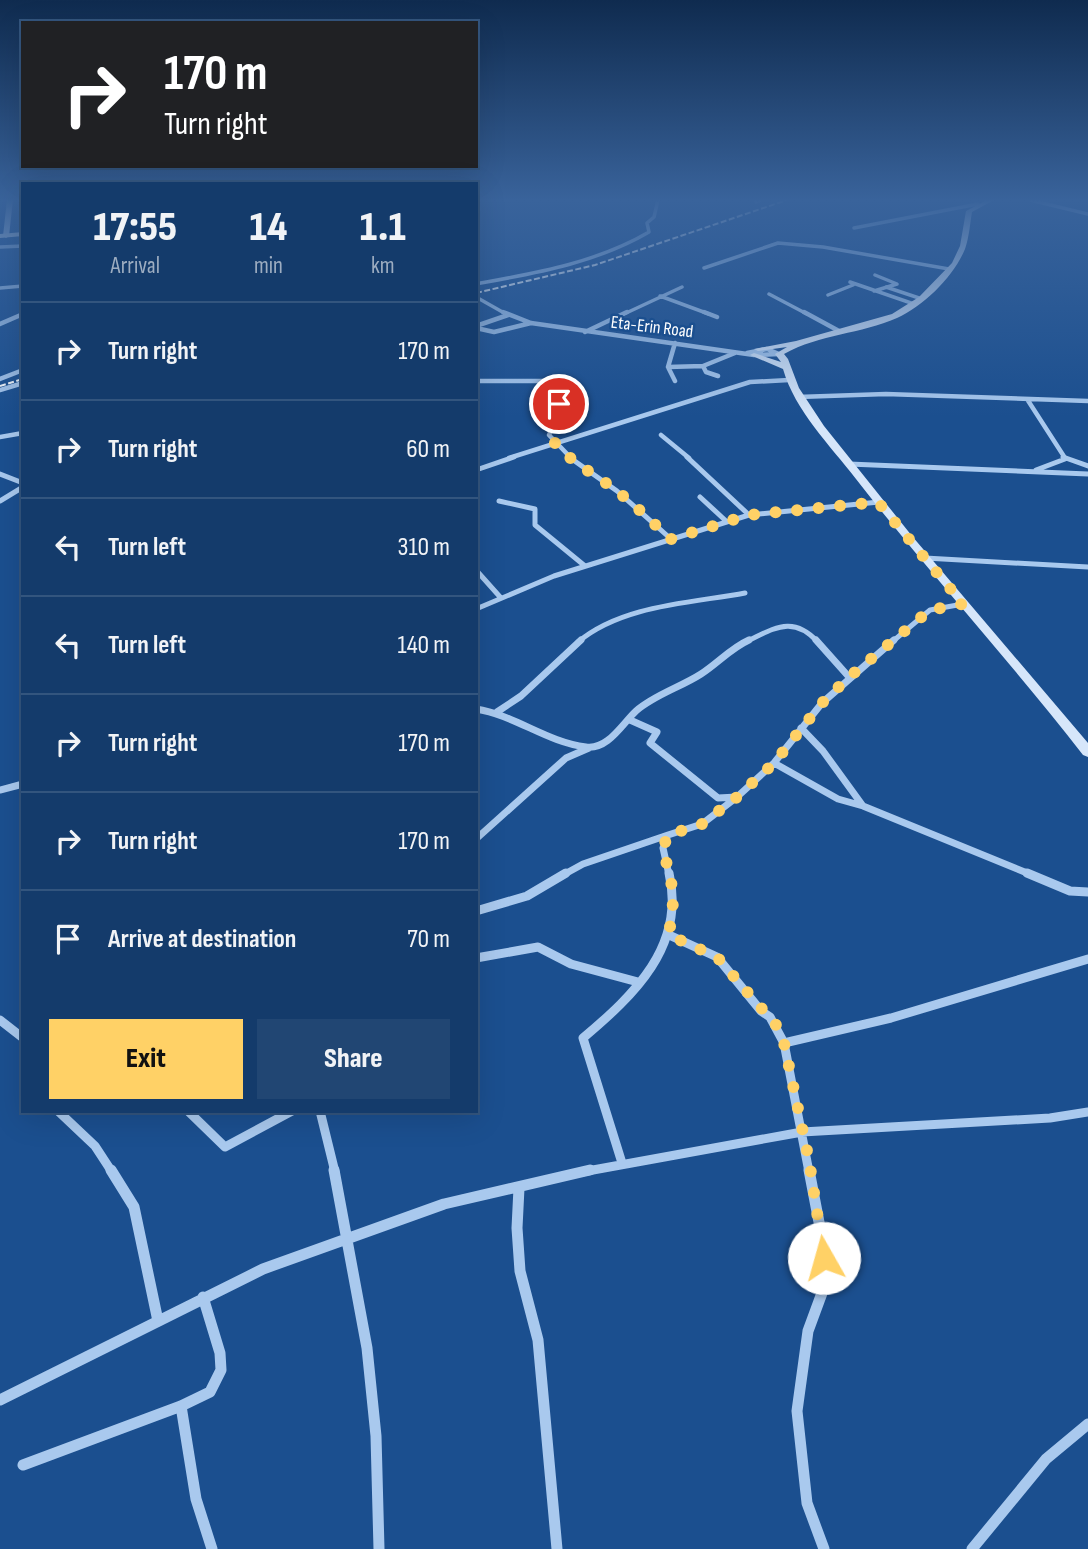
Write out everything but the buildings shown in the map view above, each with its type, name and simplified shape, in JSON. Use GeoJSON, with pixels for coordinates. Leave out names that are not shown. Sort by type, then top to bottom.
{"type":"FeatureCollection","features":[{"type":"Feature","properties":{"kind":"street"},"geometry":{"type":"LineString","coordinates":[[478,284],[544,272]]}},
{"type":"Feature","properties":{"kind":"street"},"geometry":{"type":"LineString","coordinates":[[753,352],[799,343],[895,316],[922,299],[946,272]]}},
{"type":"Feature","properties":{"kind":"street"},"geometry":{"type":"LineString","coordinates":[[874,291],[897,284],[875,275]]}},
{"type":"Feature","properties":{"kind":"street"},"geometry":{"type":"LineString","coordinates":[[850,282],[914,304]]}},
{"type":"Feature","properties":{"kind":"street"},"geometry":{"type":"LineString","coordinates":[[828,295],[840,291],[839,288],[857,284]]}},
{"type":"Feature","properties":{"kind":"street"},"geometry":{"type":"LineString","coordinates":[[0,288],[21,286]]}},
{"type":"Feature","properties":{"kind":"street"},"geometry":{"type":"LineString","coordinates":[[584,332],[682,287]]}},
{"type":"Feature","properties":{"kind":"street"},"geometry":{"type":"LineString","coordinates":[[886,287],[922,299]]}},
{"type":"Feature","properties":{"kind":"street"},"geometry":{"type":"LineString","coordinates":[[769,294],[839,331]]}},
{"type":"Feature","properties":{"kind":"street"},"geometry":{"type":"LineString","coordinates":[[660,296],[717,317]]}},
{"type":"Feature","properties":{"kind":"street","name":"Eta-Erin Road"},"geometry":{"type":"LineString","coordinates":[[478,299],[508,315],[531,323],[737,352],[779,354]]}},
{"type":"Feature","properties":{"kind":"street"},"geometry":{"type":"LineString","coordinates":[[0,324],[21,315]]}},
{"type":"Feature","properties":{"kind":"street"},"geometry":{"type":"LineString","coordinates":[[478,326],[508,315]]}},
{"type":"Feature","properties":{"kind":"street"},"geometry":{"type":"LineString","coordinates":[[478,328],[494,332],[531,323]]}},
{"type":"Feature","properties":{"kind":"street"},"geometry":{"type":"LineString","coordinates":[[675,343],[668,367],[675,381]]}},
{"type":"Feature","properties":{"kind":"street"},"geometry":{"type":"LineString","coordinates":[[799,343],[779,354],[784,359],[797,397],[878,502],[1088,752]]}},
{"type":"Feature","properties":{"kind":"street"},"geometry":{"type":"LineString","coordinates":[[668,367],[703,366],[737,352]]}},
{"type":"Feature","properties":{"kind":"street"},"geometry":{"type":"LineString","coordinates":[[753,352],[787,374]]}},
{"type":"Feature","properties":{"kind":"street"},"geometry":{"type":"LineString","coordinates":[[703,366],[706,372],[718,376]]}},
{"type":"Feature","properties":{"kind":"street"},"geometry":{"type":"LineString","coordinates":[[0,379],[21,371]]}},
{"type":"Feature","properties":{"kind":"street"},"geometry":{"type":"LineString","coordinates":[[478,469],[554,442],[750,382],[787,374]]}},
{"type":"Feature","properties":{"kind":"street"},"geometry":{"type":"LineString","coordinates":[[478,381],[543,382],[559,404],[558,417],[549,435],[554,442],[578,466],[618,492],[671,539]]}},
{"type":"Feature","properties":{"kind":"street"},"geometry":{"type":"LineString","coordinates":[[0,390],[21,384]]}},
{"type":"Feature","properties":{"kind":"street"},"geometry":{"type":"LineString","coordinates":[[797,397],[886,394],[1088,401]]}},
{"type":"Feature","properties":{"kind":"street"},"geometry":{"type":"LineString","coordinates":[[1027,399],[1065,458],[1088,467]]}},
{"type":"Feature","properties":{"kind":"street"},"geometry":{"type":"LineString","coordinates":[[0,437],[21,433]]}},
{"type":"Feature","properties":{"kind":"street"},"geometry":{"type":"LineString","coordinates":[[661,435],[708,474],[749,515]]}},
{"type":"Feature","properties":{"kind":"street"},"geometry":{"type":"LineString","coordinates":[[1033,472],[1065,458]]}},
{"type":"Feature","properties":{"kind":"street"},"geometry":{"type":"LineString","coordinates":[[849,464],[1088,474]]}},
{"type":"Feature","properties":{"kind":"street"},"geometry":{"type":"LineString","coordinates":[[0,474],[21,484]]}},
{"type":"Feature","properties":{"kind":"street"},"geometry":{"type":"LineString","coordinates":[[0,502],[21,486]]}},
{"type":"Feature","properties":{"kind":"street"},"geometry":{"type":"LineString","coordinates":[[700,497],[726,521]]}},
{"type":"Feature","properties":{"kind":"street"},"geometry":{"type":"LineString","coordinates":[[499,501],[535,509],[535,525],[585,566]]}},
{"type":"Feature","properties":{"kind":"street"},"geometry":{"type":"LineString","coordinates":[[478,608],[585,566],[726,521],[749,515],[878,502]]}},
{"type":"Feature","properties":{"kind":"street"},"geometry":{"type":"LineString","coordinates":[[925,558],[1088,567]]}},
{"type":"Feature","properties":{"kind":"street"},"geometry":{"type":"LineString","coordinates":[[478,572],[501,598]]}},
{"type":"Feature","properties":{"kind":"street"},"geometry":{"type":"LineString","coordinates":[[497,712],[516,702],[584,638],[599,629],[636,616],[745,593]]}},
{"type":"Feature","properties":{"kind":"street"},"geometry":{"type":"LineString","coordinates":[[478,910],[527,896],[583,864],[702,824],[774,763],[801,728],[849,677],[930,610],[963,604]]}},
{"type":"Feature","properties":{"kind":"street"},"geometry":{"type":"LineString","coordinates":[[478,837],[566,758],[609,740],[638,709],[702,673],[736,646],[784,624],[807,630],[849,677]]}},
{"type":"Feature","properties":{"kind":"street"},"geometry":{"type":"LineString","coordinates":[[478,709],[497,712],[541,735],[589,748]]}},
{"type":"Feature","properties":{"kind":"street"},"geometry":{"type":"LineString","coordinates":[[630,720],[657,732],[650,743],[718,798],[737,797]]}},
{"type":"Feature","properties":{"kind":"street"},"geometry":{"type":"LineString","coordinates":[[801,728],[823,751],[863,806]]}},
{"type":"Feature","properties":{"kind":"street"},"geometry":{"type":"LineString","coordinates":[[774,763],[838,799],[863,806],[1070,891],[1088,892]]}},
{"type":"Feature","properties":{"kind":"street"},"geometry":{"type":"LineString","coordinates":[[0,790],[21,785]]}},
{"type":"Feature","properties":{"kind":"street"},"geometry":{"type":"LineString","coordinates":[[622,1163],[583,1038],[614,1012],[659,961],[669,935],[674,895],[663,848],[668,835]]}},
{"type":"Feature","properties":{"kind":"street"},"geometry":{"type":"LineString","coordinates":[[669,935],[717,957],[742,984],[761,1011],[770,1017],[784,1043],[823,1243],[824,1273],[821,1293],[808,1331],[797,1411],[807,1503],[824,1549]]}},
{"type":"Feature","properties":{"kind":"street"},"geometry":{"type":"LineString","coordinates":[[478,958],[538,947],[571,964],[638,982]]}},
{"type":"Feature","properties":{"kind":"street"},"geometry":{"type":"LineString","coordinates":[[784,1043],[891,1018],[1088,959]]}},
{"type":"Feature","properties":{"kind":"street"},"geometry":{"type":"LineString","coordinates":[[0,1020],[21,1036]]}},
{"type":"Feature","properties":{"kind":"street"},"geometry":{"type":"LineString","coordinates":[[0,1400],[262,1269],[345,1237],[444,1204],[622,1163],[802,1132],[1050,1118],[1088,1112]]}},
{"type":"Feature","properties":{"kind":"street"},"geometry":{"type":"LineString","coordinates":[[60,1113],[95,1146],[134,1208],[158,1321]]}},
{"type":"Feature","properties":{"kind":"street"},"geometry":{"type":"LineString","coordinates":[[190,1113],[225,1147],[288,1113]]}},
{"type":"Feature","properties":{"kind":"street"},"geometry":{"type":"LineString","coordinates":[[321,1113],[330,1146],[367,1348],[376,1436],[380,1549]]}},
{"type":"Feature","properties":{"kind":"street"},"geometry":{"type":"LineString","coordinates":[[520,1188],[517,1228],[520,1271],[538,1340],[558,1549]]}},
{"type":"Feature","properties":{"kind":"street"},"geometry":{"type":"LineString","coordinates":[[23,1465],[181,1406],[210,1392],[221,1370],[218,1346],[203,1297]]}},
{"type":"Feature","properties":{"kind":"street"},"geometry":{"type":"LineString","coordinates":[[181,1406],[196,1499],[212,1549]]}},
{"type":"Feature","properties":{"kind":"street"},"geometry":{"type":"LineString","coordinates":[[972,1549],[1046,1459],[1088,1424]]}},
{"type":"Feature","properties":{"kind":"railway"},"geometry":{"type":"LineString","coordinates":[[478,293],[564,272]]}},
{"type":"Feature","properties":{"kind":"railway"},"geometry":{"type":"LineString","coordinates":[[0,386],[21,380]]}},
{"type":"Feature","properties":{"kind":"route"},"geometry":{"type":"LineString","coordinates":[[559,404],[558,417],[549,435],[554,442],[578,466],[618,492],[671,539],[749,515],[878,502],[963,604],[930,610],[822,703],[774,763],[737,797],[702,824],[668,835],[663,848],[674,895],[669,935],[717,957],[742,984],[761,1011],[770,1017],[784,1043],[809,1160],[824,1258]]}}]}
